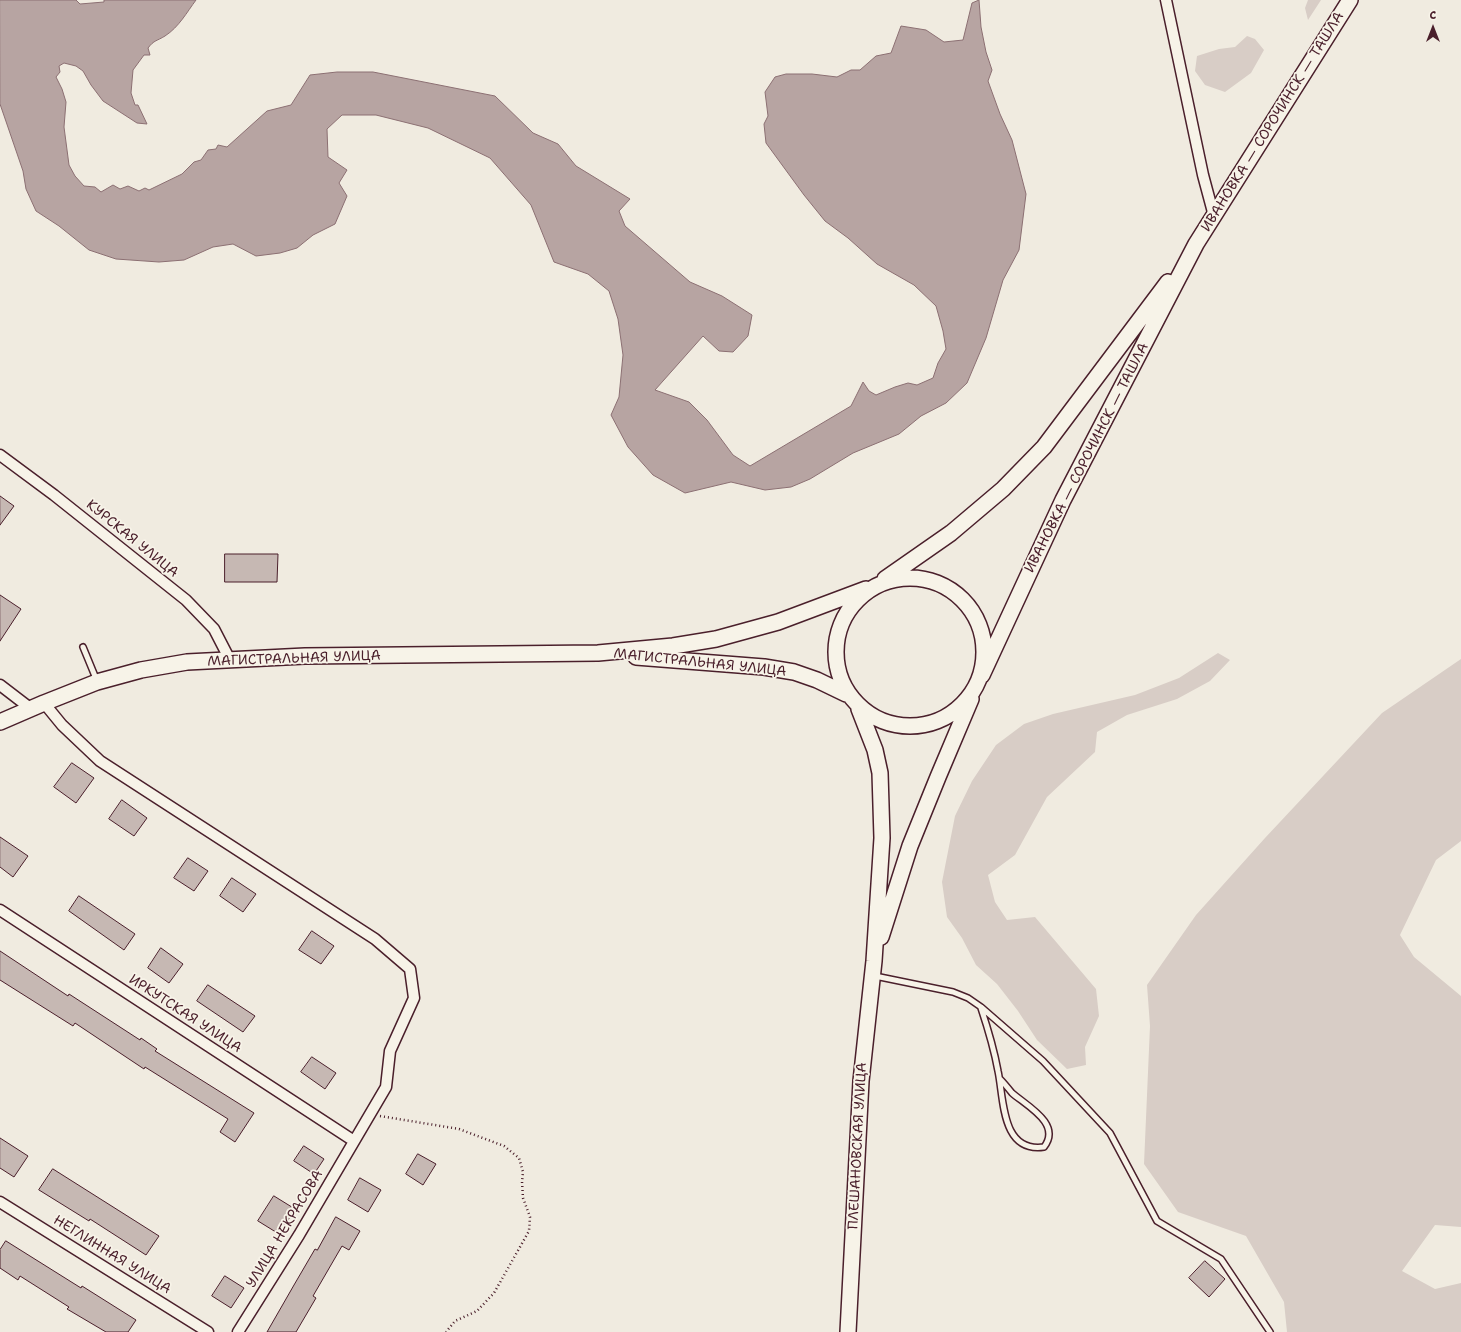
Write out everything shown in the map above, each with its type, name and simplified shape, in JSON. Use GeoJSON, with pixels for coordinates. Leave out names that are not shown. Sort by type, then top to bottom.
{"type":"FeatureCollection","features":[{"type":"Feature","properties":{"kind":"main road","name":"ИВАНОВКА — СОРОЧИНСК — ТАШЛА"},"geometry":{"type":"LineString","coordinates":[[1196,244],[1063,500],[975,690],[958,709],[940,719],[920,725],[899,724],[878,719],[859,709],[846,694],[839,677],[836,659],[837,640],[842,623],[850,606],[866,590],[884,580],[951,533],[1003,489],[1044,447],[1196,244],[1350,0]]}},
{"type":"Feature","properties":{"kind":"main road","name":"ИВАНОВКА — СОРОЧИНСК — ТАШЛА"},"geometry":{"type":"LineString","coordinates":[[884,580],[907,578],[928,580],[946,586],[962,598],[974,614],[981,631],[984,652],[982,675]]}},
{"type":"Feature","properties":{"kind":"main road","name":"МАГИСТРАЛЬНАЯ УЛИЦА"},"geometry":{"type":"LineString","coordinates":[[0,722],[97,682],[141,670],[187,662],[305,656],[598,653],[673,646],[716,639],[778,622],[866,590]]}},
{"type":"Feature","properties":{"kind":"main road","name":"МАГИСТРАЛЬНАЯ УЛИЦА"},"geometry":{"type":"LineString","coordinates":[[598,653],[764,667],[794,672],[817,680],[846,694]]}},
{"type":"Feature","properties":{"kind":"main road"},"geometry":{"type":"LineString","coordinates":[[873,968],[910,846],[975,690]]}},
{"type":"Feature","properties":{"kind":"main road"},"geometry":{"type":"LineString","coordinates":[[859,709],[875,750],[880,780],[882,838],[873,968]]}},
{"type":"Feature","properties":{"kind":"main road","name":"ПЛЕШАНОВСКАЯ УЛИЦА"},"geometry":{"type":"LineString","coordinates":[[848,1332],[861,1081],[873,968]]}},
{"type":"Feature","properties":{"kind":"street"},"geometry":{"type":"LineString","coordinates":[[1166,0],[1203,175],[1214,216]]}},
{"type":"Feature","properties":{"kind":"street","name":"КУРСКАЯ УЛИЦА"},"geometry":{"type":"LineString","coordinates":[[0,455],[54,495],[186,600],[214,629],[230,660]]}},
{"type":"Feature","properties":{"kind":"street","name":"УЛИЦА НЕКРАСОВА"},"geometry":{"type":"LineString","coordinates":[[0,685],[37,706],[62,725],[100,761],[375,939],[410,969],[414,998],[390,1051],[386,1087],[299,1235],[238,1332]]}},
{"type":"Feature","properties":{"kind":"street","name":"ИРКУТСКАЯ УЛИЦА"},"geometry":{"type":"LineString","coordinates":[[0,910],[354,1141]]}},
{"type":"Feature","properties":{"kind":"street","name":"НЕГЛИННАЯ УЛИЦА"},"geometry":{"type":"LineString","coordinates":[[0,1202],[208,1332]]}},
{"type":"Feature","properties":{"kind":"lane"},"geometry":{"type":"LineString","coordinates":[[83,647],[97,682]]}},
{"type":"Feature","properties":{"kind":"lane"},"geometry":{"type":"LineString","coordinates":[[873,968],[953,992],[968,998],[981,1007],[1043,1061],[1110,1132],[1157,1221],[1221,1259],[1270,1332]]}},
{"type":"Feature","properties":{"kind":"lane"},"geometry":{"type":"LineString","coordinates":[[981,1007],[992,1040],[1007,1122],[1015,1136],[1027,1147],[1044,1147],[1049,1142],[1049,1132],[1046,1123],[1036,1111],[1013,1093],[1000,1079]]}},
{"type":"Feature","properties":{"kind":"path"},"geometry":{"type":"LineString","coordinates":[[370,1114],[459,1129],[504,1146],[519,1158],[523,1172],[523,1198],[530,1217],[529,1231],[494,1293],[477,1311],[455,1321],[446,1332]]}},
{"type":"Feature","properties":{"kind":"shaded area"},"geometry":{"type":"Polygon","coordinates":[[[0,0],[76,0],[80,4],[104,2],[104,0],[196,0],[170,32],[150,45],[148,48],[150,55],[144,55],[133,70],[131,93],[135,105],[138,105],[147,124],[137,123],[103,101],[83,71],[76,66],[64,63],[59,66],[60,72],[56,77],[66,102],[64,127],[69,165],[75,176],[84,186],[95,187],[101,192],[113,185],[120,189],[128,186],[139,191],[145,188],[149,190],[182,174],[194,162],[201,160],[208,150],[216,149],[218,145],[227,147],[267,111],[291,105],[310,75],[337,72],[373,72],[495,96],[533,133],[558,144],[576,166],[630,199],[619,211],[625,226],[690,282],[722,296],[752,315],[748,336],[733,352],[719,351],[703,336],[655,390],[689,402],[707,420],[733,455],[750,466],[851,406],[863,382],[869,391],[876,395],[908,383],[917,385],[933,378],[938,363],[946,349],[936,306],[914,285],[877,264],[848,238],[825,221],[766,143],[764,124],[768,116],[765,92],[775,77],[786,74],[812,74],[837,77],[851,70],[860,70],[876,56],[891,53],[901,26],[926,30],[944,42],[963,40],[972,3],[979,0],[981,27],[986,52],[992,70],[988,81],[1000,114],[1012,140],[1026,194],[1019,250],[1003,280],[986,338],[967,383],[946,403],[921,416],[899,434],[853,453],[810,479],[791,487],[765,490],[731,482],[685,493],[653,475],[628,447],[611,415],[619,397],[623,355],[618,319],[609,291],[588,274],[554,262],[531,205],[490,158],[428,128],[376,115],[342,115],[327,129],[328,157],[347,170],[339,183],[347,196],[335,224],[313,235],[297,248],[280,253],[256,256],[233,244],[213,247],[184,260],[159,262],[116,259],[89,250],[59,226],[36,211],[26,189],[23,171],[0,104],[0,0]]]}},
{"type":"Feature","properties":{"kind":"shaded area"},"geometry":{"type":"Polygon","coordinates":[[[1308,0],[1321,0],[1308,20],[1305,8],[1308,0]]]}},
{"type":"Feature","properties":{"kind":"shaded area"},"geometry":{"type":"Polygon","coordinates":[[[1247,36],[1255,39],[1264,50],[1251,73],[1225,92],[1205,85],[1195,71],[1197,56],[1219,49],[1235,47],[1247,36]]]}},
{"type":"Feature","properties":{"kind":"shaded area"},"geometry":{"type":"Polygon","coordinates":[[[1218,653],[1230,660],[1210,681],[1177,699],[1127,715],[1097,732],[1095,752],[1047,797],[1015,855],[988,875],[995,902],[1007,920],[1035,917],[1096,989],[1099,1016],[1085,1047],[1086,1065],[1067,1069],[1037,1040],[1018,1011],[997,984],[976,965],[962,938],[947,917],[942,882],[955,816],[972,781],[996,745],[1024,724],[1053,714],[1135,695],[1179,678],[1218,653]]]}},
{"type":"Feature","properties":{"kind":"shaded area"},"geometry":{"type":"Polygon","coordinates":[[[1461,659],[1461,841],[1436,860],[1400,935],[1414,957],[1461,996],[1461,1227],[1435,1225],[1402,1271],[1435,1289],[1461,1283],[1461,1332],[1287,1332],[1284,1302],[1246,1236],[1178,1212],[1144,1164],[1150,1026],[1147,985],[1196,915],[1265,838],[1382,713],[1461,659]]]}},
{"type":"Feature","properties":{"kind":"building"},"geometry":{"type":"Polygon","coordinates":[[[0,496],[14,506],[0,525],[0,496]]]}},
{"type":"Feature","properties":{"kind":"building"},"geometry":{"type":"Polygon","coordinates":[[[225,554],[278,554],[277,582],[225,582],[225,554]]]}},
{"type":"Feature","properties":{"kind":"building"},"geometry":{"type":"Polygon","coordinates":[[[0,595],[21,609],[0,641],[0,595]]]}},
{"type":"Feature","properties":{"kind":"building"},"geometry":{"type":"Polygon","coordinates":[[[72,763],[94,778],[76,803],[54,787],[72,763]]]}},
{"type":"Feature","properties":{"kind":"building"},"geometry":{"type":"Polygon","coordinates":[[[122,800],[147,818],[134,836],[109,819],[122,800]]]}},
{"type":"Feature","properties":{"kind":"building"},"geometry":{"type":"Polygon","coordinates":[[[0,837],[28,856],[13,877],[0,867],[0,837]]]}},
{"type":"Feature","properties":{"kind":"building"},"geometry":{"type":"Polygon","coordinates":[[[188,858],[208,871],[194,891],[174,878],[188,858]]]}},
{"type":"Feature","properties":{"kind":"building"},"geometry":{"type":"Polygon","coordinates":[[[232,878],[256,894],[243,912],[220,896],[232,878]]]}},
{"type":"Feature","properties":{"kind":"building"},"geometry":{"type":"Polygon","coordinates":[[[79,896],[135,934],[124,950],[69,911],[79,896]]]}},
{"type":"Feature","properties":{"kind":"building"},"geometry":{"type":"Polygon","coordinates":[[[312,931],[334,946],[321,964],[299,950],[312,931]]]}},
{"type":"Feature","properties":{"kind":"building"},"geometry":{"type":"Polygon","coordinates":[[[161,948],[183,964],[169,983],[148,968],[161,948]]]}},
{"type":"Feature","properties":{"kind":"building"},"geometry":{"type":"Polygon","coordinates":[[[0,951],[68,996],[69,994],[140,1040],[141,1038],[157,1049],[155,1051],[254,1113],[235,1142],[220,1132],[228,1119],[145,1067],[144,1069],[75,1023],[73,1026],[0,980],[0,951]]]}},
{"type":"Feature","properties":{"kind":"building"},"geometry":{"type":"Polygon","coordinates":[[[208,985],[255,1016],[243,1032],[197,1001],[208,985]]]}},
{"type":"Feature","properties":{"kind":"building"},"geometry":{"type":"Polygon","coordinates":[[[312,1057],[336,1073],[325,1089],[301,1072],[312,1057]]]}},
{"type":"Feature","properties":{"kind":"building"},"geometry":{"type":"Polygon","coordinates":[[[0,1138],[28,1156],[14,1177],[0,1168],[0,1138]]]}},
{"type":"Feature","properties":{"kind":"building"},"geometry":{"type":"Polygon","coordinates":[[[304,1146],[324,1159],[314,1174],[294,1161],[304,1146]]]}},
{"type":"Feature","properties":{"kind":"building"},"geometry":{"type":"Polygon","coordinates":[[[418,1154],[436,1164],[423,1185],[406,1174],[418,1154]]]}},
{"type":"Feature","properties":{"kind":"building"},"geometry":{"type":"Polygon","coordinates":[[[53,1169],[159,1236],[146,1255],[90,1219],[89,1221],[39,1190],[53,1169]]]}},
{"type":"Feature","properties":{"kind":"building"},"geometry":{"type":"Polygon","coordinates":[[[360,1178],[381,1190],[368,1212],[348,1200],[360,1178]]]}},
{"type":"Feature","properties":{"kind":"building"},"geometry":{"type":"Polygon","coordinates":[[[274,1196],[295,1209],[279,1234],[258,1221],[274,1196]]]}},
{"type":"Feature","properties":{"kind":"building"},"geometry":{"type":"Polygon","coordinates":[[[336,1217],[360,1231],[349,1250],[342,1246],[313,1296],[316,1298],[296,1332],[267,1332],[315,1249],[317,1250],[336,1217]]]}},
{"type":"Feature","properties":{"kind":"building"},"geometry":{"type":"Polygon","coordinates":[[[6,1241],[81,1288],[82,1286],[136,1320],[128,1332],[106,1332],[67,1309],[69,1307],[20,1276],[18,1280],[0,1268],[0,1250],[6,1241]]]}},
{"type":"Feature","properties":{"kind":"building"},"geometry":{"type":"Polygon","coordinates":[[[1205,1261],[1225,1279],[1209,1297],[1189,1278],[1205,1261]]]}},
{"type":"Feature","properties":{"kind":"building"},"geometry":{"type":"Polygon","coordinates":[[[225,1276],[244,1288],[231,1308],[212,1296],[225,1276]]]}}]}
